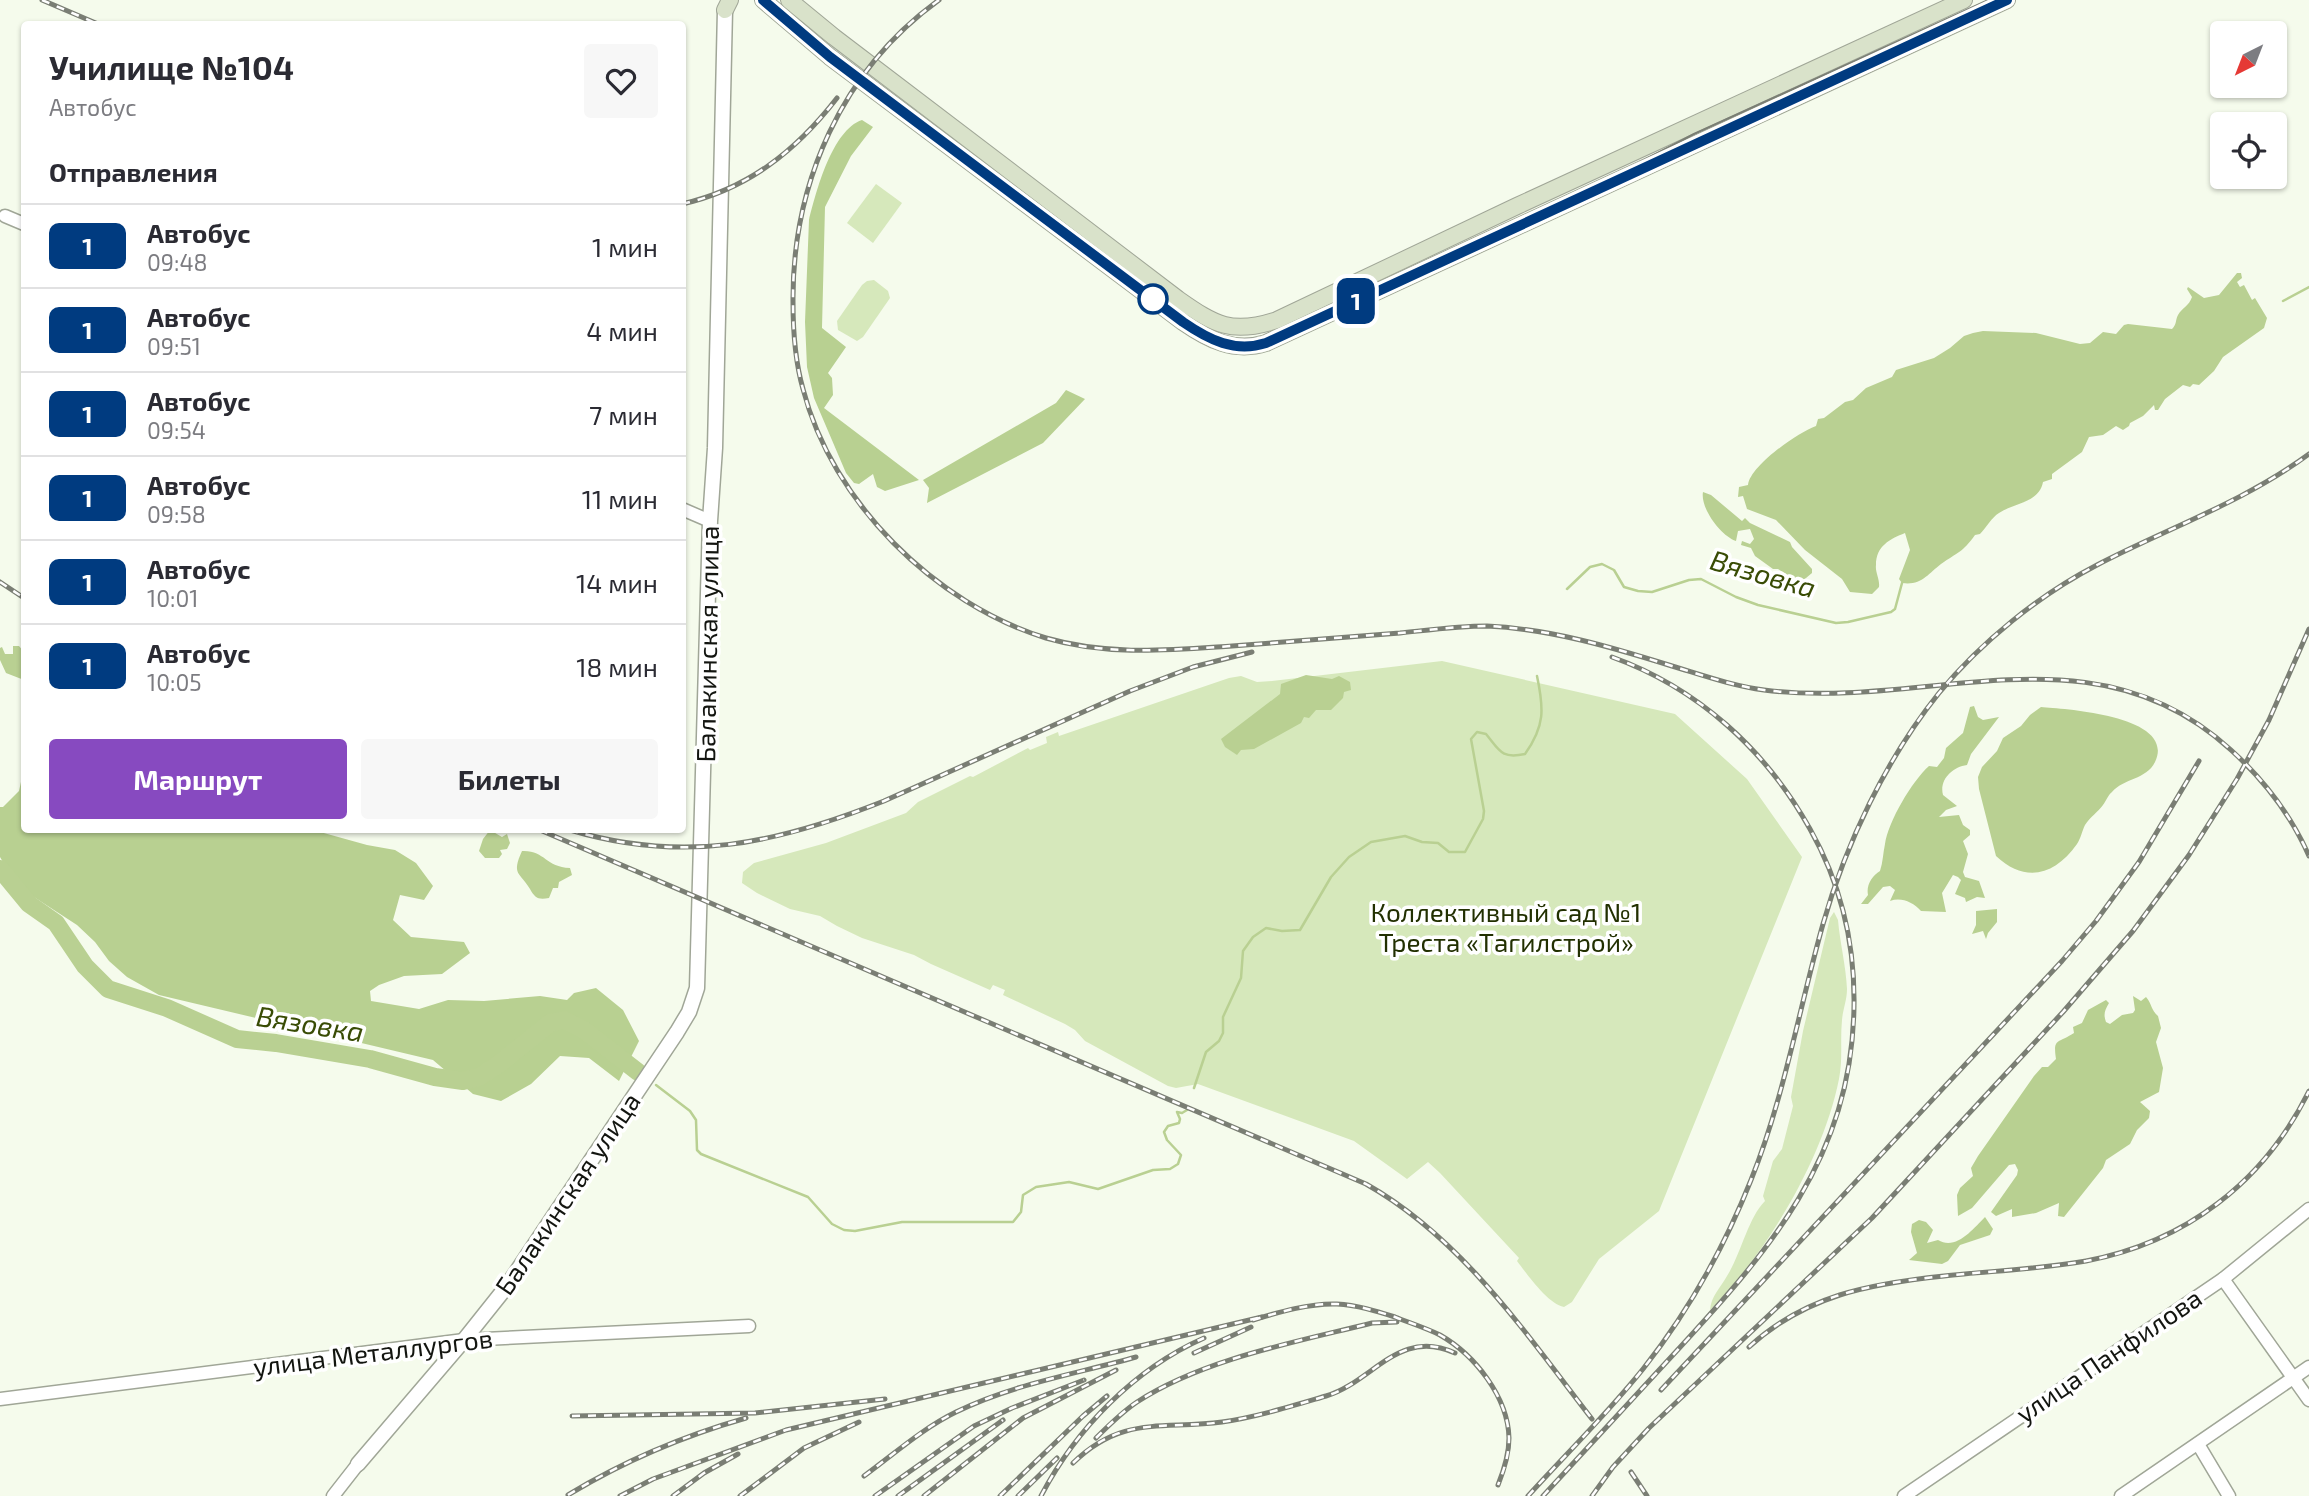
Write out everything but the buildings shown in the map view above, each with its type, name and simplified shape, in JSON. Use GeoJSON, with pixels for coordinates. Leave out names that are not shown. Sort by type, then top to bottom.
{"type":"FeatureCollection","features":[{"type":"Feature","properties":{"kind":"main road"},"geometry":{"type":"LineString","coordinates":[[763,0],[830,57],[1183,322],[1215,341],[1242,347],[1266,343],[2007,0]]}},
{"type":"Feature","properties":{"kind":"main road"},"geometry":{"type":"LineString","coordinates":[[789,0],[1178,299],[1216,322],[1243,328],[1277,320],[1964,0]]}},
{"type":"Feature","properties":{"kind":"street","name":"Балакинская улица"},"geometry":{"type":"LineString","coordinates":[[333,1496],[507,1286],[677,1032],[694,1000],[698,978],[698,898],[704,782],[710,521],[715,448],[727,3]]}},
{"type":"Feature","properties":{"kind":"street"},"geometry":{"type":"LineString","coordinates":[[5,216],[21,223]]}},
{"type":"Feature","properties":{"kind":"street"},"geometry":{"type":"LineString","coordinates":[[686,511],[710,521]]}},
{"type":"Feature","properties":{"kind":"street","name":"улица Панфилова"},"geometry":{"type":"LineString","coordinates":[[1904,1496],[2223,1279],[2309,1209]]}},
{"type":"Feature","properties":{"kind":"street"},"geometry":{"type":"LineString","coordinates":[[2223,1279],[2309,1400]]}},
{"type":"Feature","properties":{"kind":"street","name":"улица Металлургов"},"geometry":{"type":"LineString","coordinates":[[0,1398],[464,1340],[749,1326]]}},
{"type":"Feature","properties":{"kind":"street"},"geometry":{"type":"LineString","coordinates":[[2120,1496],[2309,1367]]}},
{"type":"Feature","properties":{"kind":"street"},"geometry":{"type":"LineString","coordinates":[[2198,1444],[2229,1496]]}},
{"type":"Feature","properties":{"kind":"green space"},"geometry":{"type":"Polygon","coordinates":[[[876,184],[902,203],[873,243],[847,223],[876,184]]]}},
{"type":"Feature","properties":{"kind":"green space"},"geometry":{"type":"Polygon","coordinates":[[[874,280],[888,291],[890,298],[863,337],[857,341],[838,330],[837,321],[862,285],[874,280]]]}},
{"type":"Feature","properties":{"kind":"green space","name":"Коллективный сад №1 Треста «Тагилстрой»"},"geometry":{"type":"Polygon","coordinates":[[[1442,661],[1675,714],[1747,779],[1802,857],[1659,1211],[1599,1259],[1572,1302],[1564,1307],[1538,1288],[1517,1261],[1519,1258],[1428,1162],[1407,1179],[1354,1141],[1198,1084],[1176,1088],[1168,1086],[1085,1041],[1065,1024],[1003,995],[1005,990],[993,985],[990,990],[914,955],[862,938],[820,916],[790,909],[742,883],[743,872],[754,863],[826,843],[906,813],[918,802],[970,776],[973,777],[1028,748],[1030,750],[1047,743],[1046,737],[1058,732],[1059,736],[1229,678],[1241,676],[1257,682],[1272,681],[1442,661]]]}},
{"type":"Feature","properties":{"kind":"green space"},"geometry":{"type":"Polygon","coordinates":[[[1834,912],[1838,920],[1847,989],[1842,1020],[1840,1072],[1831,1110],[1806,1172],[1772,1233],[1710,1310],[1714,1296],[1732,1267],[1754,1217],[1765,1201],[1763,1196],[1773,1161],[1782,1149],[1793,1106],[1791,1097],[1803,1031],[1830,918],[1834,912]]]}},
{"type":"Feature","properties":{"kind":"shaded area"},"geometry":{"type":"Polygon","coordinates":[[[862,120],[873,127],[851,156],[825,207],[822,328],[846,347],[828,373],[832,378],[833,395],[824,408],[919,480],[885,491],[877,487],[873,474],[859,484],[854,483],[846,473],[814,398],[807,367],[805,322],[809,220],[821,179],[834,149],[851,126],[862,120]]]}},
{"type":"Feature","properties":{"kind":"shaded area"},"geometry":{"type":"Polygon","coordinates":[[[2237,273],[2241,273],[2242,278],[2237,282],[2240,287],[2244,285],[2267,318],[2264,328],[2223,357],[2214,371],[2199,385],[2183,385],[2165,399],[2158,410],[2155,410],[2154,405],[2123,430],[2116,426],[2103,435],[2089,437],[2082,452],[2052,474],[2052,479],[2043,482],[2037,494],[1996,515],[1963,549],[1919,581],[1902,583],[1899,579],[1910,550],[1905,533],[1889,541],[1878,553],[1876,568],[1879,587],[1872,594],[1850,592],[1842,579],[1805,550],[1776,520],[1747,509],[1743,496],[1738,497],[1739,487],[1748,485],[1765,460],[1798,435],[1816,426],[1818,419],[1853,400],[1866,388],[1892,377],[1896,370],[1934,358],[1964,336],[1983,331],[2036,333],[2080,344],[2090,343],[2103,332],[2116,334],[2128,324],[2172,329],[2178,315],[2192,297],[2188,287],[2204,298],[2219,295],[2237,273]]]}},
{"type":"Feature","properties":{"kind":"shaded area"},"geometry":{"type":"Polygon","coordinates":[[[1066,390],[1085,399],[1043,443],[927,503],[929,488],[923,480],[1056,403],[1066,390]]]}},
{"type":"Feature","properties":{"kind":"shaded area"},"geometry":{"type":"Polygon","coordinates":[[[1703,492],[1711,495],[1742,521],[1745,518],[1790,542],[1812,569],[1812,573],[1800,583],[1778,569],[1773,569],[1755,556],[1751,548],[1741,545],[1742,541],[1750,544],[1754,539],[1750,529],[1738,531],[1736,541],[1730,538],[1718,528],[1708,513],[1703,492]]]}},
{"type":"Feature","properties":{"kind":"shaded area"},"geometry":{"type":"Polygon","coordinates":[[[13,646],[19,646],[21,679],[6,673],[0,660],[0,648],[2,647],[5,654],[13,654],[13,646]]]}},
{"type":"Feature","properties":{"kind":"shaded area"},"geometry":{"type":"Polygon","coordinates":[[[1306,675],[1332,679],[1339,676],[1350,682],[1351,690],[1344,692],[1343,698],[1331,710],[1316,710],[1309,718],[1304,717],[1301,723],[1254,749],[1241,750],[1237,755],[1225,747],[1221,739],[1280,694],[1281,684],[1306,675]]]}},
{"type":"Feature","properties":{"kind":"shaded area"},"geometry":{"type":"Polygon","coordinates":[[[1974,706],[1978,717],[1983,720],[1999,717],[1971,754],[1967,765],[1952,771],[1945,779],[1943,795],[1957,806],[1946,810],[1939,817],[1959,815],[1963,825],[1970,830],[1970,835],[1963,841],[1968,854],[1963,872],[1965,877],[1979,881],[1985,898],[1977,897],[1966,902],[1965,898],[1955,894],[1961,880],[1953,875],[1942,893],[1946,912],[1921,911],[1907,901],[1890,901],[1895,890],[1890,886],[1883,887],[1868,904],[1861,904],[1868,895],[1870,881],[1880,871],[1887,835],[1902,802],[1922,773],[1929,766],[1937,767],[1944,758],[1946,748],[1963,733],[1970,707],[1974,706]]]}},
{"type":"Feature","properties":{"kind":"shaded area"},"geometry":{"type":"Polygon","coordinates":[[[2041,707],[2116,718],[2150,734],[2157,747],[2155,762],[2151,768],[2111,793],[2089,819],[2068,855],[2050,869],[2029,873],[2007,865],[1996,856],[1978,777],[2003,738],[2041,707]]]}},
{"type":"Feature","properties":{"kind":"shaded area"},"geometry":{"type":"Polygon","coordinates":[[[21,782],[21,833],[324,833],[395,850],[416,863],[433,886],[424,900],[400,895],[393,920],[411,937],[464,942],[470,953],[442,974],[404,976],[379,985],[370,991],[371,1001],[419,1009],[448,1000],[484,1001],[540,996],[567,1000],[574,993],[596,988],[623,1010],[639,1041],[619,1081],[589,1058],[560,1056],[531,1084],[501,1101],[473,1094],[433,1060],[159,995],[127,977],[77,925],[17,886],[0,857],[0,807],[19,791],[21,782]]]}},
{"type":"Feature","properties":{"kind":"shaded area"},"geometry":{"type":"Polygon","coordinates":[[[488,833],[502,837],[507,834],[510,843],[507,849],[500,850],[502,854],[499,858],[485,858],[479,851],[488,833]]]}},
{"type":"Feature","properties":{"kind":"shaded area"},"geometry":{"type":"Polygon","coordinates":[[[522,851],[536,853],[555,865],[570,868],[572,875],[559,882],[558,888],[553,888],[549,898],[537,898],[518,873],[517,865],[522,851]]]}},
{"type":"Feature","properties":{"kind":"shaded area"},"geometry":{"type":"Polygon","coordinates":[[[1997,909],[1997,922],[1986,939],[1983,931],[1972,934],[1976,925],[1976,911],[1997,909]]]}},
{"type":"Feature","properties":{"kind":"shaded area"},"geometry":{"type":"Polygon","coordinates":[[[2133,996],[2141,1001],[2146,997],[2158,1016],[2161,1028],[2156,1042],[2163,1068],[2159,1092],[2140,1102],[2150,1111],[2149,1118],[2137,1130],[2130,1144],[2106,1160],[2103,1168],[2064,1217],[2058,1216],[2059,1203],[2036,1213],[2012,1217],[2012,1209],[1996,1216],[1991,1212],[2017,1175],[2015,1164],[2009,1165],[1972,1208],[1958,1216],[1957,1195],[1960,1188],[1973,1176],[1971,1168],[2034,1076],[2042,1067],[2048,1067],[2056,1059],[2057,1042],[2074,1033],[2073,1027],[2082,1023],[2088,1010],[2106,1000],[2109,1003],[2105,1017],[2110,1024],[2122,1015],[2133,1013],[2133,996]]]}},
{"type":"Feature","properties":{"kind":"shaded area"},"geometry":{"type":"Polygon","coordinates":[[[1985,1217],[1993,1229],[1990,1235],[1960,1245],[1948,1261],[1942,1264],[1909,1260],[1917,1253],[1911,1232],[1912,1224],[1919,1220],[1926,1222],[1933,1230],[1927,1243],[1938,1240],[1951,1243],[1964,1237],[1985,1217]]]}},
{"type":"Feature","properties":{"kind":"waterway","name":"Вязовка"},"geometry":{"type":"LineString","coordinates":[[2283,301],[2309,287]]}},
{"type":"Feature","properties":{"kind":"waterway","name":"Вязовка"},"geometry":{"type":"LineString","coordinates":[[1567,589],[1590,567],[1602,564],[1614,570],[1624,587],[1638,591],[1652,592],[1689,580],[1701,579],[1758,605],[1836,623],[1891,612],[1895,609],[1902,583]]}},
{"type":"Feature","properties":{"kind":"waterway","name":"Вязовка"},"geometry":{"type":"LineString","coordinates":[[1194,1088],[1206,1052],[1219,1041],[1223,1033],[1223,1017],[1241,978],[1243,951],[1253,937],[1266,928],[1300,930],[1331,877],[1349,857],[1371,842],[1405,836],[1422,842],[1438,843],[1449,852],[1465,852],[1483,819],[1484,811],[1471,739],[1477,732],[1486,734],[1502,752],[1511,755],[1525,754],[1536,735],[1541,717],[1537,676]]}},
{"type":"Feature","properties":{"kind":"waterway","name":"Вязовка"},"geometry":{"type":"LineString","coordinates":[[0,869],[29,904],[56,923],[85,966],[108,989],[167,1008],[237,1039],[370,1059],[435,1077],[463,1081],[479,1077],[550,1023],[564,1020],[584,1030],[638,1072]]}},
{"type":"Feature","properties":{"kind":"waterway"},"geometry":{"type":"LineString","coordinates":[[656,1085],[690,1111],[696,1120],[697,1150],[701,1154],[808,1197],[832,1224],[844,1230],[855,1231],[902,1222],[1013,1222],[1021,1212],[1023,1195],[1036,1187],[1069,1182],[1098,1189],[1153,1170],[1170,1169],[1178,1164],[1181,1155],[1167,1140],[1164,1132],[1168,1126],[1179,1123],[1177,1112],[1187,1110]]}},
{"type":"Feature","properties":{"kind":"tram line"},"geometry":{"type":"LineString","coordinates":[[770,0],[812,36],[1189,319],[1221,336],[1241,340],[1276,333],[1627,169],[1694,134],[1989,0]]}},
{"type":"Feature","properties":{"kind":"railway"},"geometry":{"type":"LineString","coordinates":[[42,0],[91,21]]}},
{"type":"Feature","properties":{"kind":"railway"},"geometry":{"type":"LineString","coordinates":[[939,0],[905,28],[875,60],[850,95],[829,133],[813,173],[802,214],[795,258],[793,324],[803,389],[817,431],[838,471],[863,508],[894,543],[928,574],[965,601],[1005,622],[1046,638],[1069,644],[1115,649],[1208,648],[1487,626],[1581,640],[1718,680],[1764,690],[1825,693],[2006,680],[2065,680],[2122,690],[2177,712],[2231,750],[2255,773],[2276,799],[2309,856]]}},
{"type":"Feature","properties":{"kind":"railway"},"geometry":{"type":"LineString","coordinates":[[686,203],[728,189],[769,165],[805,135],[837,98]]}},
{"type":"Feature","properties":{"kind":"railway"},"geometry":{"type":"LineString","coordinates":[[1528,1496],[1643,1369],[1690,1302],[1717,1255],[1763,1149],[1823,924],[1843,863],[1885,774],[1939,693],[1992,638],[2054,590],[2097,565],[2258,486],[2309,454]]}},
{"type":"Feature","properties":{"kind":"railway"},"geometry":{"type":"LineString","coordinates":[[0,582],[21,596]]}},
{"type":"Feature","properties":{"kind":"railway"},"geometry":{"type":"LineString","coordinates":[[1592,1496],[1613,1467],[1649,1428],[1872,1218],[2063,1012],[2133,931],[2189,855],[2237,779],[2269,720],[2309,629]]}},
{"type":"Feature","properties":{"kind":"railway"},"geometry":{"type":"LineString","coordinates":[[583,833],[652,846],[691,847],[767,838],[805,828],[884,801],[1130,691],[1193,667],[1252,652]]}},
{"type":"Feature","properties":{"kind":"railway"},"geometry":{"type":"LineString","coordinates":[[1543,1496],[1708,1317],[1772,1239],[1799,1199],[1821,1156],[1838,1110],[1850,1060],[1854,983],[1849,937],[1838,893],[1810,829],[1773,773],[1727,725],[1673,686],[1612,657]]}},
{"type":"Feature","properties":{"kind":"railway"},"geometry":{"type":"LineString","coordinates":[[1661,1390],[2062,961],[2096,921],[2139,862],[2199,761]]}},
{"type":"Feature","properties":{"kind":"railway"},"geometry":{"type":"LineString","coordinates":[[547,833],[1366,1184],[1401,1206],[1462,1260],[1517,1322],[1592,1419]]}},
{"type":"Feature","properties":{"kind":"railway"},"geometry":{"type":"LineString","coordinates":[[1749,1347],[1793,1315],[1816,1304],[1864,1288],[1916,1279],[2086,1261],[2157,1239],[2189,1223],[2245,1180],[2291,1124],[2309,1091]]}},
{"type":"Feature","properties":{"kind":"railway"},"geometry":{"type":"LineString","coordinates":[[1253,1320],[1305,1307],[1344,1305],[1395,1317],[1435,1332],[1453,1343],[1477,1366],[1503,1407],[1509,1444],[1498,1485]]}},
{"type":"Feature","properties":{"kind":"railway"},"geometry":{"type":"LineString","coordinates":[[620,1496],[653,1479],[786,1430],[1262,1317]]}},
{"type":"Feature","properties":{"kind":"railway"},"geometry":{"type":"LineString","coordinates":[[1096,1438],[1137,1402],[1191,1374],[1282,1345],[1372,1323],[1397,1322]]}},
{"type":"Feature","properties":{"kind":"railway"},"geometry":{"type":"LineString","coordinates":[[1194,1353],[1251,1327]]}},
{"type":"Feature","properties":{"kind":"railway"},"geometry":{"type":"LineString","coordinates":[[1041,1496],[1071,1447],[1109,1404],[1154,1366],[1204,1338]]}},
{"type":"Feature","properties":{"kind":"railway"},"geometry":{"type":"LineString","coordinates":[[1073,1463],[1109,1437],[1126,1431],[1235,1420],[1326,1396],[1343,1389],[1402,1351],[1435,1347],[1455,1353]]}},
{"type":"Feature","properties":{"kind":"railway"},"geometry":{"type":"LineString","coordinates":[[864,1476],[932,1426],[978,1402],[1022,1387],[1136,1357]]}},
{"type":"Feature","properties":{"kind":"railway"},"geometry":{"type":"LineString","coordinates":[[924,1496],[1023,1418],[1116,1370]]}},
{"type":"Feature","properties":{"kind":"railway"},"geometry":{"type":"LineString","coordinates":[[875,1496],[974,1426],[1084,1380]]}},
{"type":"Feature","properties":{"kind":"railway"},"geometry":{"type":"LineString","coordinates":[[1000,1496],[1107,1396]]}},
{"type":"Feature","properties":{"kind":"railway"},"geometry":{"type":"LineString","coordinates":[[572,1416],[755,1413],[885,1399]]}},
{"type":"Feature","properties":{"kind":"railway"},"geometry":{"type":"LineString","coordinates":[[568,1495],[654,1450],[746,1418]]}},
{"type":"Feature","properties":{"kind":"railway"},"geometry":{"type":"LineString","coordinates":[[898,1496],[1003,1420]]}},
{"type":"Feature","properties":{"kind":"railway"},"geometry":{"type":"LineString","coordinates":[[740,1496],[804,1448],[859,1422]]}},
{"type":"Feature","properties":{"kind":"railway"},"geometry":{"type":"LineString","coordinates":[[673,1496],[704,1473],[738,1454]]}},
{"type":"Feature","properties":{"kind":"railway"},"geometry":{"type":"LineString","coordinates":[[1018,1496],[1057,1458]]}},
{"type":"Feature","properties":{"kind":"railway"},"geometry":{"type":"LineString","coordinates":[[1631,1472],[1647,1496]]}},
{"type":"Feature","properties":{"kind":"bus line","name":"1"},"geometry":{"type":"LineString","coordinates":[[763,0],[830,57],[1183,322],[1215,341],[1242,347],[1266,343],[2007,0]]}}]}
